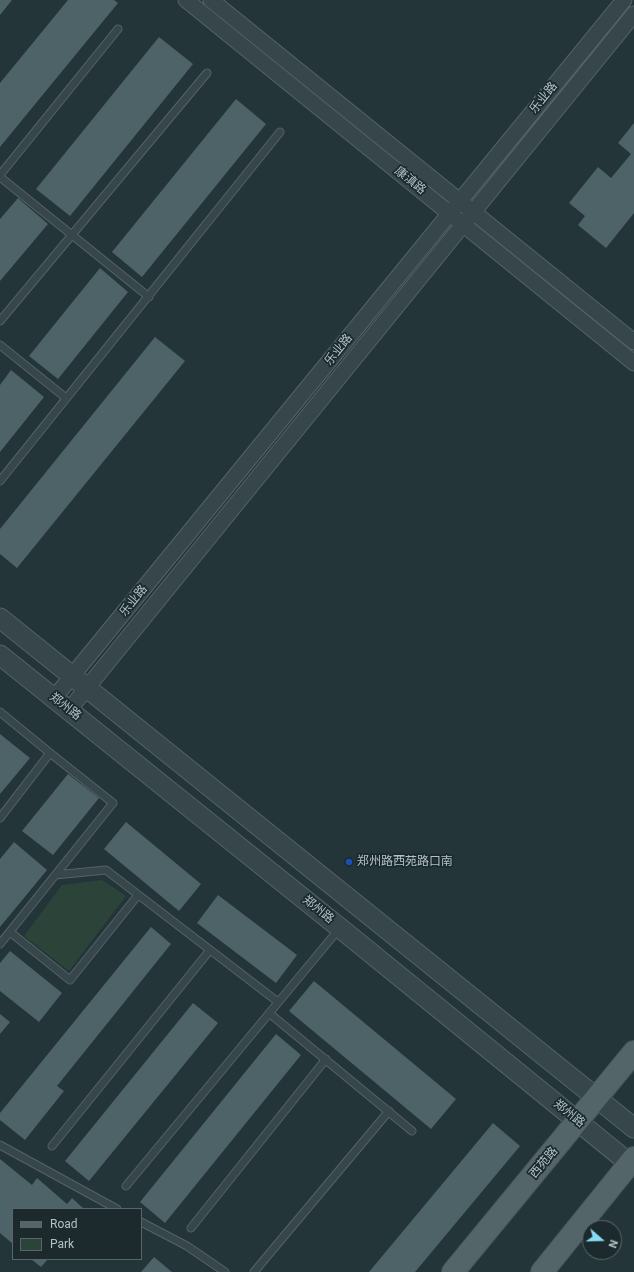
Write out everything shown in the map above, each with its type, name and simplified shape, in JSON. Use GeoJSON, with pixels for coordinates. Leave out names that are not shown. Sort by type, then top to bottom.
{"type":"FeatureCollection","features":[{"type":"Feature","properties":{"kind":"main road","name":"西苑路"},"geometry":{"type":"LineString","coordinates":[[453,1272],[598,1098],[634,1052]]}},
{"type":"Feature","properties":{"kind":"main road"},"geometry":{"type":"LineString","coordinates":[[542,1272],[632,1163]]}},
{"type":"Feature","properties":{"kind":"street","name":"康滇路"},"geometry":{"type":"LineString","coordinates":[[186,0],[451,213],[634,363]]}},
{"type":"Feature","properties":{"kind":"street","name":"康滇路"},"geometry":{"type":"LineString","coordinates":[[211,0],[474,211],[634,342]]}},
{"type":"Feature","properties":{"kind":"street","name":"乐业路"},"geometry":{"type":"LineString","coordinates":[[54,698],[624,0]]}},
{"type":"Feature","properties":{"kind":"street","name":"乐业路"},"geometry":{"type":"LineString","coordinates":[[69,710],[634,14]]}},
{"type":"Feature","properties":{"kind":"street"},"geometry":{"type":"LineString","coordinates":[[0,618],[634,1128]]}},
{"type":"Feature","properties":{"kind":"street","name":"郑州路"},"geometry":{"type":"LineString","coordinates":[[0,655],[340,928],[578,1122],[632,1163]]}},
{"type":"Feature","properties":{"kind":"lane"},"geometry":{"type":"LineString","coordinates":[[118,29],[0,176],[149,297]]}},
{"type":"Feature","properties":{"kind":"lane"},"geometry":{"type":"LineString","coordinates":[[0,321],[207,73]]}},
{"type":"Feature","properties":{"kind":"lane"},"geometry":{"type":"LineString","coordinates":[[0,481],[280,132]]}},
{"type":"Feature","properties":{"kind":"lane"},"geometry":{"type":"LineString","coordinates":[[0,345],[66,398]]}},
{"type":"Feature","properties":{"kind":"lane"},"geometry":{"type":"LineString","coordinates":[[0,712],[113,803],[0,944]]}},
{"type":"Feature","properties":{"kind":"lane"},"geometry":{"type":"LineString","coordinates":[[0,818],[50,753]]}},
{"type":"Feature","properties":{"kind":"lane"},"geometry":{"type":"LineString","coordinates":[[55,875],[106,870],[278,1002]]}},
{"type":"Feature","properties":{"kind":"lane"},"geometry":{"type":"LineString","coordinates":[[10,932],[70,980],[138,895]]}},
{"type":"Feature","properties":{"kind":"lane"},"geometry":{"type":"LineString","coordinates":[[126,1186],[340,928]]}},
{"type":"Feature","properties":{"kind":"lane"},"geometry":{"type":"LineString","coordinates":[[52,1146],[210,950]]}},
{"type":"Feature","properties":{"kind":"lane"},"geometry":{"type":"LineString","coordinates":[[269,1013],[412,1131]]}},
{"type":"Feature","properties":{"kind":"lane"},"geometry":{"type":"LineString","coordinates":[[191,1228],[326,1059]]}},
{"type":"Feature","properties":{"kind":"lane"},"geometry":{"type":"LineString","coordinates":[[254,1272],[388,1111]]}},
{"type":"Feature","properties":{"kind":"lane"},"geometry":{"type":"LineString","coordinates":[[0,1145],[115,1208]]}},
{"type":"Feature","properties":{"kind":"lane"},"geometry":{"type":"LineString","coordinates":[[142,1223],[187,1246],[225,1272]]}},
{"type":"Feature","properties":{"kind":"green space"},"geometry":{"type":"Polygon","coordinates":[[[102,880],[126,896],[69,971],[24,936],[62,885],[102,880]]]}},
{"type":"Feature","properties":{"kind":"building"},"geometry":{"type":"Polygon","coordinates":[[[0,0],[12,0],[0,15],[0,0]]]}},
{"type":"Feature","properties":{"kind":"building"},"geometry":{"type":"Polygon","coordinates":[[[68,0],[114,0],[118,3],[0,147],[0,83],[68,0]]]}},
{"type":"Feature","properties":{"kind":"building"},"geometry":{"type":"Polygon","coordinates":[[[159,37],[193,64],[70,216],[36,189],[159,37]]]}},
{"type":"Feature","properties":{"kind":"building"},"geometry":{"type":"Polygon","coordinates":[[[236,99],[266,124],[142,277],[112,252],[236,99]]]}},
{"type":"Feature","properties":{"kind":"building"},"geometry":{"type":"Polygon","coordinates":[[[634,123],[634,213],[606,248],[578,225],[585,216],[569,203],[598,167],[611,178],[631,154],[618,143],[634,123]]]}},
{"type":"Feature","properties":{"kind":"building"},"geometry":{"type":"Polygon","coordinates":[[[18,198],[48,224],[0,281],[0,219],[18,198]]]}},
{"type":"Feature","properties":{"kind":"building"},"geometry":{"type":"Polygon","coordinates":[[[100,268],[128,292],[58,379],[29,356],[100,268]]]}},
{"type":"Feature","properties":{"kind":"building"},"geometry":{"type":"Polygon","coordinates":[[[155,337],[185,361],[17,568],[0,554],[0,529],[155,337]]]}},
{"type":"Feature","properties":{"kind":"building"},"geometry":{"type":"Polygon","coordinates":[[[11,370],[44,397],[0,452],[0,385],[11,370]]]}},
{"type":"Feature","properties":{"kind":"building"},"geometry":{"type":"Polygon","coordinates":[[[0,734],[30,758],[0,794],[0,734]]]}},
{"type":"Feature","properties":{"kind":"building"},"geometry":{"type":"Polygon","coordinates":[[[68,774],[99,798],[53,855],[22,831],[68,774]]]}},
{"type":"Feature","properties":{"kind":"building"},"geometry":{"type":"Polygon","coordinates":[[[126,822],[201,884],[179,911],[104,849],[126,822]]]}},
{"type":"Feature","properties":{"kind":"building"},"geometry":{"type":"Polygon","coordinates":[[[14,842],[47,870],[0,927],[0,859],[14,842]]]}},
{"type":"Feature","properties":{"kind":"building"},"geometry":{"type":"Polygon","coordinates":[[[218,895],[297,955],[276,983],[197,923],[218,895]]]}},
{"type":"Feature","properties":{"kind":"building"},"geometry":{"type":"Polygon","coordinates":[[[151,927],[171,944],[57,1086],[64,1091],[25,1140],[0,1120],[0,1113],[151,927]]]}},
{"type":"Feature","properties":{"kind":"building"},"geometry":{"type":"Polygon","coordinates":[[[10,951],[62,993],[39,1022],[0,991],[0,963],[10,951]]]}},
{"type":"Feature","properties":{"kind":"building"},"geometry":{"type":"Polygon","coordinates":[[[314,981],[456,1099],[431,1129],[289,1011],[314,981]]]}},
{"type":"Feature","properties":{"kind":"building"},"geometry":{"type":"Polygon","coordinates":[[[193,1003],[218,1023],[89,1181],[65,1161],[193,1003]]]}},
{"type":"Feature","properties":{"kind":"building"},"geometry":{"type":"Polygon","coordinates":[[[0,1014],[10,1022],[0,1034],[0,1014]]]}},
{"type":"Feature","properties":{"kind":"building"},"geometry":{"type":"Polygon","coordinates":[[[276,1034],[301,1055],[165,1223],[140,1202],[276,1034]]]}},
{"type":"Feature","properties":{"kind":"building"},"geometry":{"type":"Polygon","coordinates":[[[493,1123],[520,1146],[415,1272],[369,1272],[493,1123]]]}},
{"type":"Feature","properties":{"kind":"building"},"geometry":{"type":"Polygon","coordinates":[[[0,1159],[32,1185],[37,1178],[67,1204],[72,1198],[83,1208],[12,1208],[12,1243],[0,1233],[0,1159]]]}},
{"type":"Feature","properties":{"kind":"building"},"geometry":{"type":"Polygon","coordinates":[[[154,1257],[172,1272],[141,1272],[154,1257]]]}},
{"type":"Feature","properties":{"kind":"building"},"geometry":{"type":"Polygon","coordinates":[[[32,1260],[47,1260],[41,1267],[32,1260]]]}},
{"type":"Feature","properties":{"kind":"place","name":"郑州路西苑路口南"},"geometry":{"type":"Point","coordinates":[349,862]}}]}
